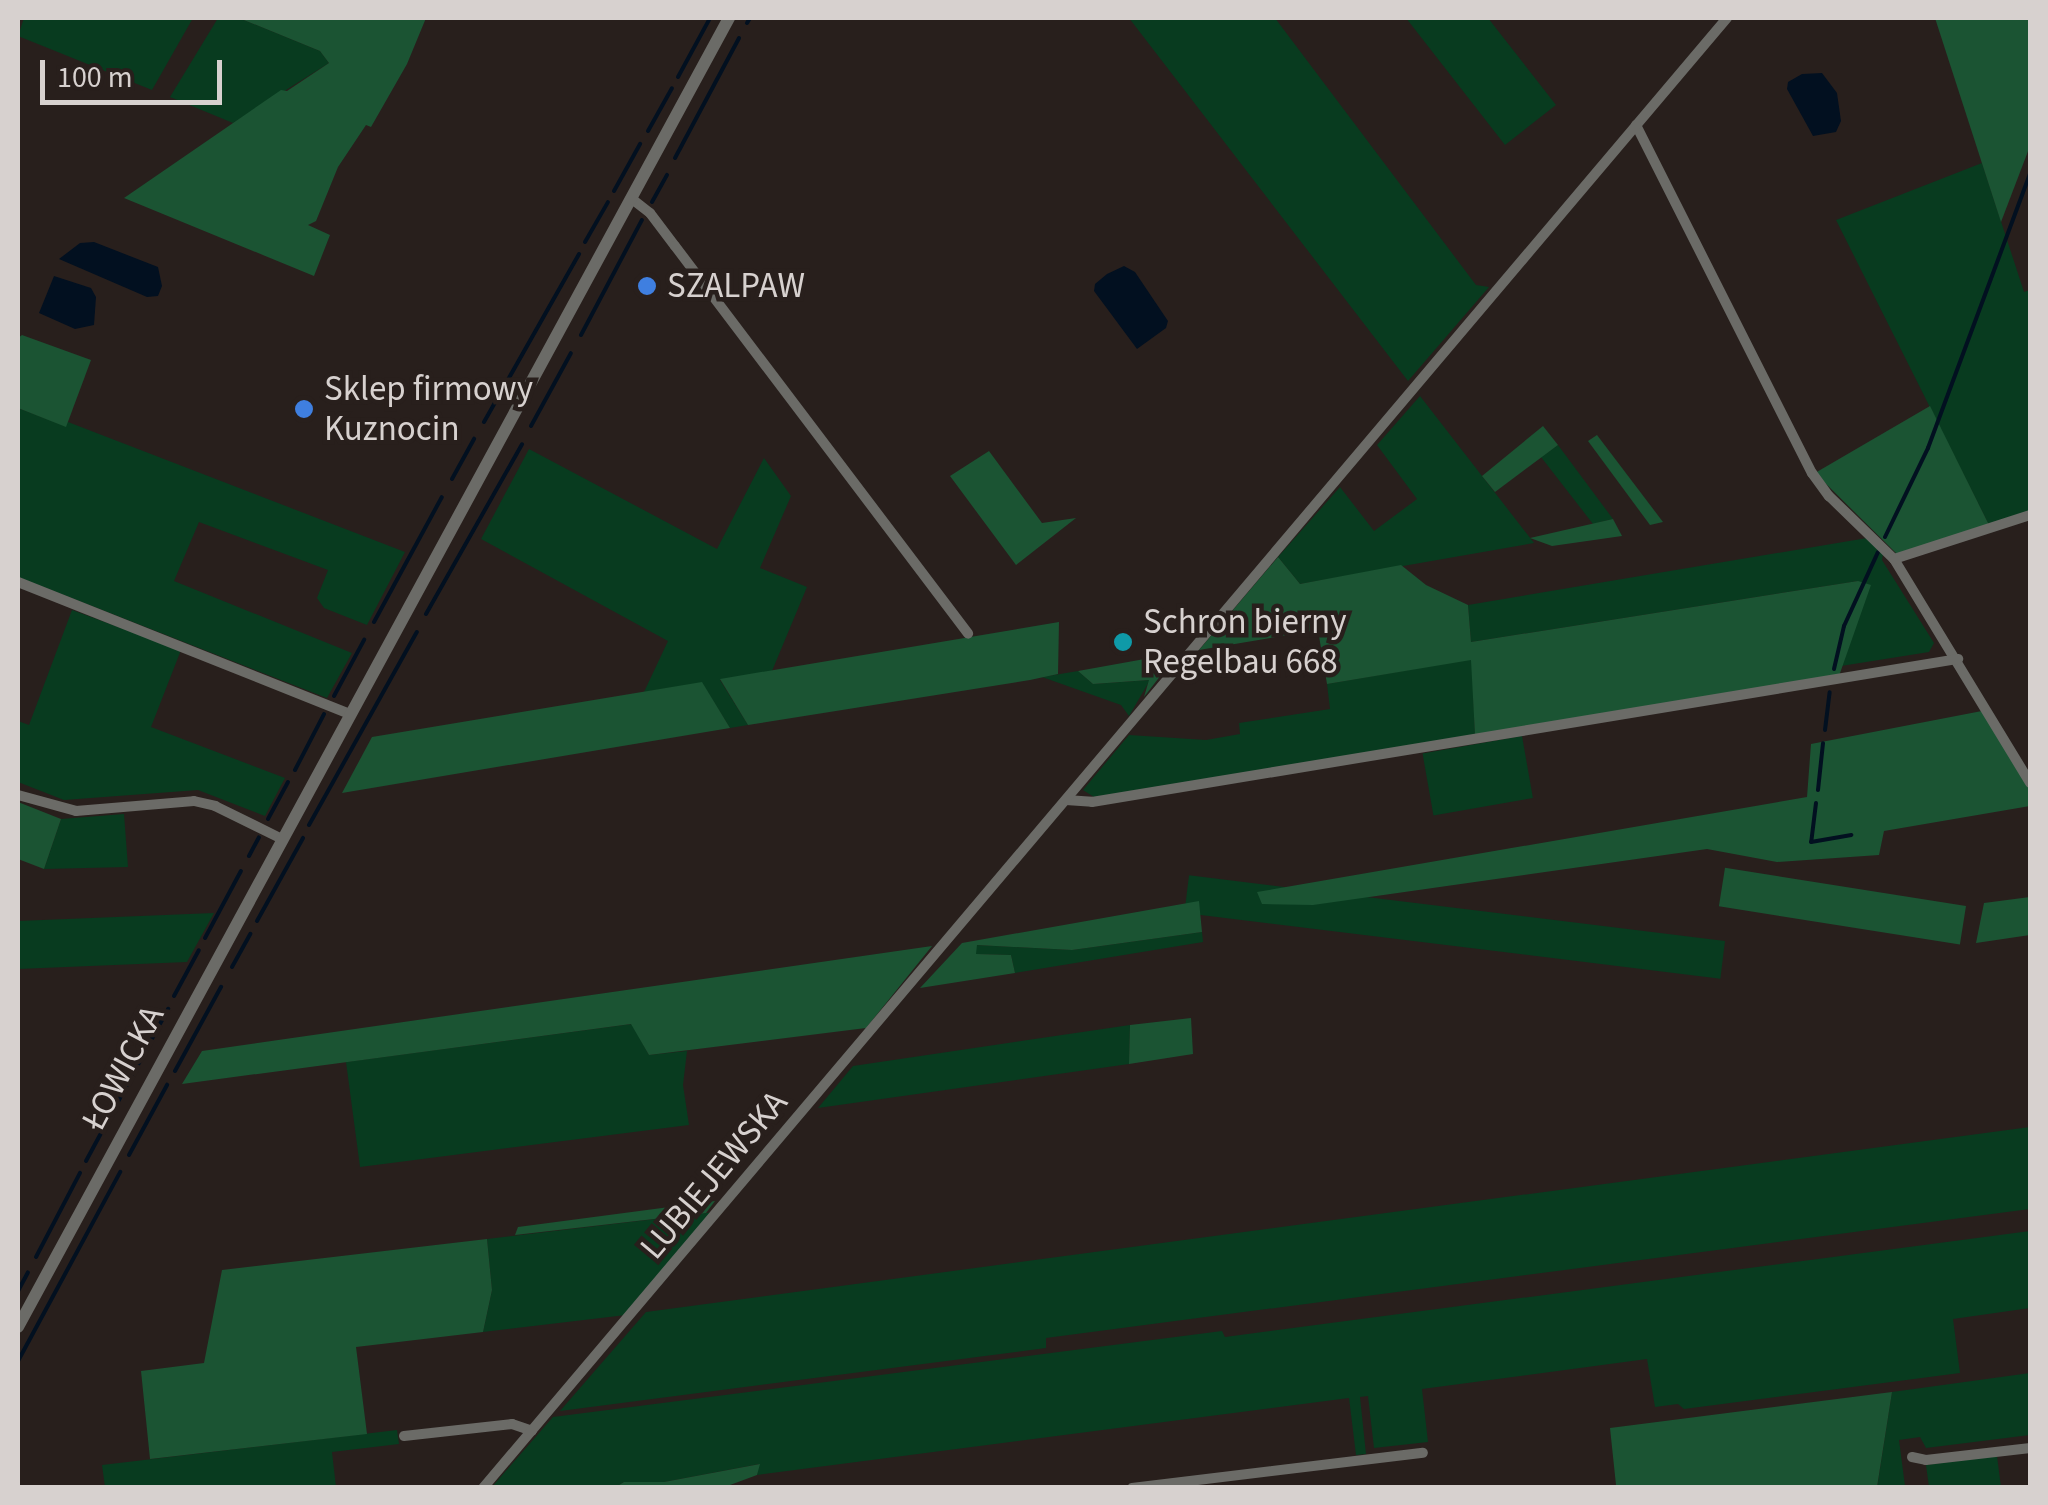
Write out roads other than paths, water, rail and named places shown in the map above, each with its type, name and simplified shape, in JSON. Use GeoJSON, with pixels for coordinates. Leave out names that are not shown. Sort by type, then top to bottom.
{"type":"FeatureCollection","features":[{"type":"Feature","properties":{"kind":"street","name":"ŁOWICKA"},"geometry":{"type":"LineString","coordinates":[[18,1325],[729,18]]}},
{"type":"Feature","properties":{"kind":"street","name":"LUBIEJEWSKA"},"geometry":{"type":"LineString","coordinates":[[483,1488],[1727,18]]}},
{"type":"Feature","properties":{"kind":"street"},"geometry":{"type":"LineString","coordinates":[[1636,126],[1812,474],[1828,496],[1894,559],[1958,659],[2030,784]]}},
{"type":"Feature","properties":{"kind":"street"},"geometry":{"type":"LineString","coordinates":[[632,200],[667,235],[968,634]]}},
{"type":"Feature","properties":{"kind":"street"},"geometry":{"type":"LineString","coordinates":[[1894,559],[2030,515]]}},
{"type":"Feature","properties":{"kind":"street"},"geometry":{"type":"LineString","coordinates":[[18,582],[350,714]]}},
{"type":"Feature","properties":{"kind":"street"},"geometry":{"type":"LineString","coordinates":[[1066,800],[1092,802],[1958,659]]}},
{"type":"Feature","properties":{"kind":"street"},"geometry":{"type":"LineString","coordinates":[[18,795],[76,811],[194,801],[215,806],[282,839]]}},
{"type":"Feature","properties":{"kind":"street"},"geometry":{"type":"LineString","coordinates":[[404,1436],[512,1424],[532,1432]]}},
{"type":"Feature","properties":{"kind":"street"},"geometry":{"type":"LineString","coordinates":[[1912,1457],[1926,1460],[2030,1448]]}},
{"type":"Feature","properties":{"kind":"street"},"geometry":{"type":"LineString","coordinates":[[1132,1488],[1423,1453]]}},
{"type":"Feature","properties":{"kind":"water"},"geometry":{"type":"Polygon","coordinates":[[[1822,73],[1837,93],[1841,121],[1836,132],[1813,136],[1787,89],[1788,82],[1802,74],[1822,73]]]}},
{"type":"Feature","properties":{"kind":"water"},"geometry":{"type":"Polygon","coordinates":[[[94,242],[158,267],[162,286],[158,296],[147,297],[59,259],[80,243],[94,242]]]}},
{"type":"Feature","properties":{"kind":"water"},"geometry":{"type":"Polygon","coordinates":[[[1124,266],[1135,272],[1168,321],[1166,328],[1137,349],[1094,291],[1095,284],[1107,274],[1124,266]]]}},
{"type":"Feature","properties":{"kind":"water"},"geometry":{"type":"Polygon","coordinates":[[[54,276],[91,288],[96,297],[94,325],[75,329],[39,313],[54,276]]]}},
{"type":"Feature","properties":{"kind":"waterway"},"geometry":{"type":"LineString","coordinates":[[678,77],[710,18]]}},
{"type":"Feature","properties":{"kind":"waterway"},"geometry":{"type":"LineString","coordinates":[[747,23],[750,18]]}},
{"type":"Feature","properties":{"kind":"waterway"},"geometry":{"type":"LineString","coordinates":[[675,158],[739,38]]}},
{"type":"Feature","properties":{"kind":"waterway"},"geometry":{"type":"LineString","coordinates":[[648,131],[672,88]]}},
{"type":"Feature","properties":{"kind":"waterway"},"geometry":{"type":"LineString","coordinates":[[614,191],[640,144]]}},
{"type":"Feature","properties":{"kind":"waterway"},"geometry":{"type":"LineString","coordinates":[[1885,537],[1928,448],[2030,174]]}},
{"type":"Feature","properties":{"kind":"waterway"},"geometry":{"type":"LineString","coordinates":[[652,202],[667,175]]}},
{"type":"Feature","properties":{"kind":"waterway"},"geometry":{"type":"LineString","coordinates":[[585,242],[608,202]]}},
{"type":"Feature","properties":{"kind":"waterway"},"geometry":{"type":"LineString","coordinates":[[581,335],[642,220]]}},
{"type":"Feature","properties":{"kind":"waterway"},"geometry":{"type":"LineString","coordinates":[[484,422],[579,254]]}},
{"type":"Feature","properties":{"kind":"waterway"},"geometry":{"type":"LineString","coordinates":[[531,426],[571,353]]}},
{"type":"Feature","properties":{"kind":"waterway"},"geometry":{"type":"LineString","coordinates":[[452,479],[474,439]]}},
{"type":"Feature","properties":{"kind":"waterway"},"geometry":{"type":"LineString","coordinates":[[426,614],[522,444]]}},
{"type":"Feature","properties":{"kind":"waterway"},"geometry":{"type":"LineString","coordinates":[[374,622],[442,497]]}},
{"type":"Feature","properties":{"kind":"waterway"},"geometry":{"type":"LineString","coordinates":[[1834,669],[1844,626],[1878,552]]}},
{"type":"Feature","properties":{"kind":"waterway"},"geometry":{"type":"LineString","coordinates":[[309,825],[417,632]]}},
{"type":"Feature","properties":{"kind":"waterway"},"geometry":{"type":"LineString","coordinates":[[334,696],[364,640]]}},
{"type":"Feature","properties":{"kind":"waterway"},"geometry":{"type":"LineString","coordinates":[[1825,730],[1830,692]]}},
{"type":"Feature","properties":{"kind":"waterway"},"geometry":{"type":"LineString","coordinates":[[295,770],[324,714]]}},
{"type":"Feature","properties":{"kind":"waterway"},"geometry":{"type":"LineString","coordinates":[[1818,790],[1823,743]]}},
{"type":"Feature","properties":{"kind":"waterway"},"geometry":{"type":"LineString","coordinates":[[268,819],[288,782]]}},
{"type":"Feature","properties":{"kind":"waterway"},"geometry":{"type":"LineString","coordinates":[[1816,803],[1811,842],[1851,835]]}},
{"type":"Feature","properties":{"kind":"waterway"},"geometry":{"type":"LineString","coordinates":[[249,856],[259,837]]}},
{"type":"Feature","properties":{"kind":"waterway"},"geometry":{"type":"LineString","coordinates":[[257,921],[303,838]]}},
{"type":"Feature","properties":{"kind":"waterway"},"geometry":{"type":"LineString","coordinates":[[205,938],[241,871]]}},
{"type":"Feature","properties":{"kind":"waterway"},"geometry":{"type":"LineString","coordinates":[[232,967],[250,934]]}},
{"type":"Feature","properties":{"kind":"waterway"},"geometry":{"type":"LineString","coordinates":[[174,996],[199,950]]}},
{"type":"Feature","properties":{"kind":"waterway"},"geometry":{"type":"LineString","coordinates":[[175,1071],[221,987]]}},
{"type":"Feature","properties":{"kind":"waterway"},"geometry":{"type":"LineString","coordinates":[[114,1109],[168,1009]]}},
{"type":"Feature","properties":{"kind":"waterway"},"geometry":{"type":"LineString","coordinates":[[129,1155],[167,1085]]}},
{"type":"Feature","properties":{"kind":"waterway"},"geometry":{"type":"LineString","coordinates":[[86,1161],[107,1122]]}},
{"type":"Feature","properties":{"kind":"waterway"},"geometry":{"type":"LineString","coordinates":[[18,1361],[120,1172]]}},
{"type":"Feature","properties":{"kind":"waterway"},"geometry":{"type":"LineString","coordinates":[[36,1257],[80,1173]]}},
{"type":"Feature","properties":{"kind":"waterway"},"geometry":{"type":"LineString","coordinates":[[18,1291],[28,1272]]}},
{"type":"Feature","properties":{"kind":"place","name":"SZALPAW"},"geometry":{"type":"Point","coordinates":[647,286]}},
{"type":"Feature","properties":{"kind":"place","name":"Sklep firmowy Kuznocin"},"geometry":{"type":"Point","coordinates":[304,409]}},
{"type":"Feature","properties":{"kind":"place","name":"Schron bierny Regelbau 668"},"geometry":{"type":"Point","coordinates":[1123,642]}}]}
